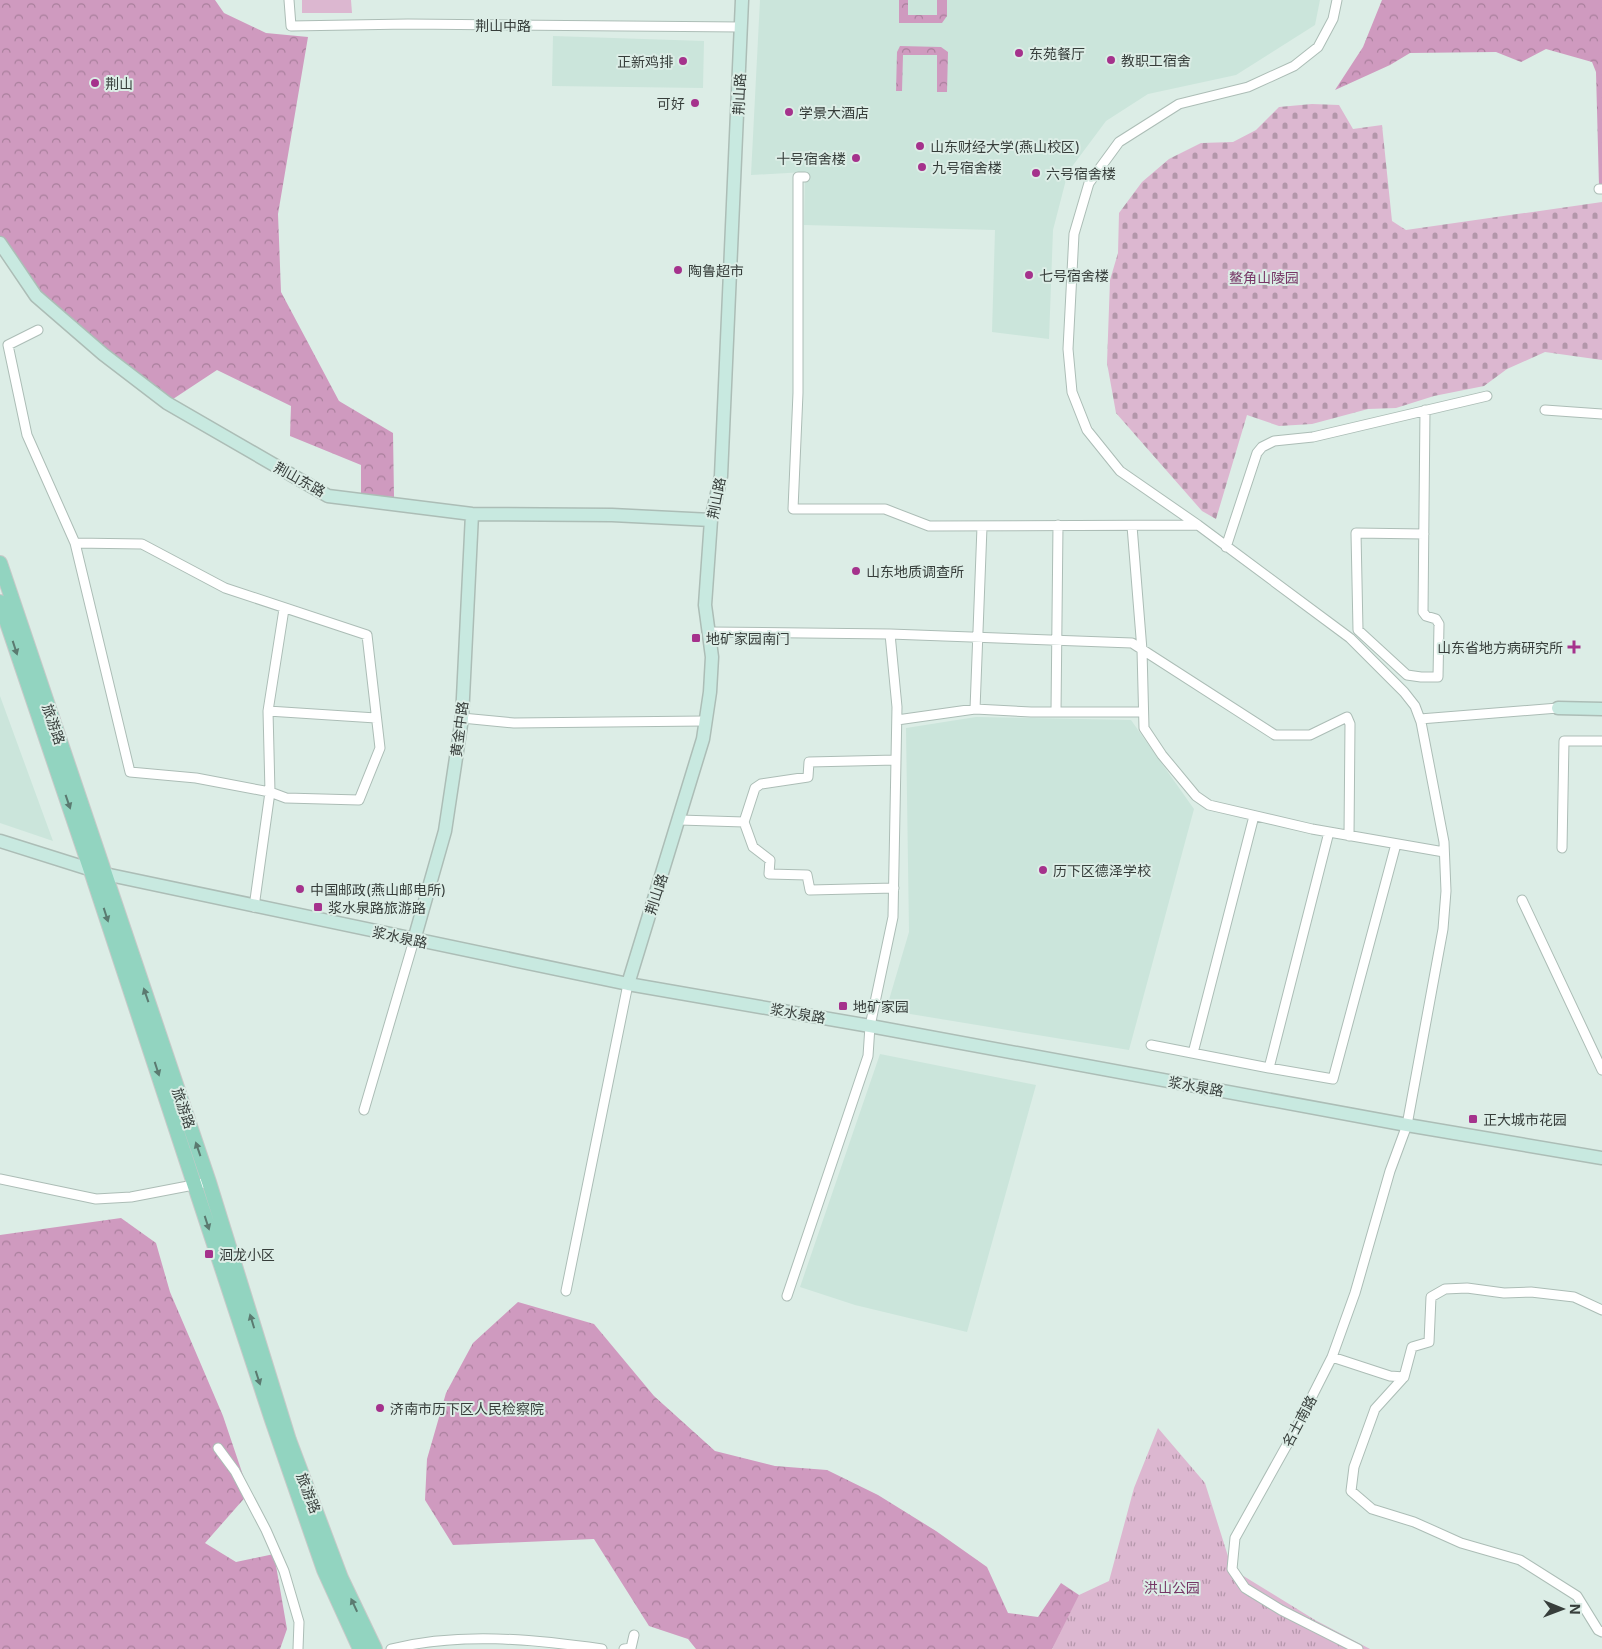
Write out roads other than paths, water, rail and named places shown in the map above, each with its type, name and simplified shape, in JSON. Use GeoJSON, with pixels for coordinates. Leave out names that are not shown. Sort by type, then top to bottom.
{"type":"FeatureCollection","features":[{"type":"Feature","properties":{"kind":"main road","name":"荆山路"},"geometry":{"type":"LineString","coordinates":[[628,984],[680,820],[703,739],[711,674],[710,632],[705,605],[711,520],[721,476],[742,0]]}},
{"type":"Feature","properties":{"kind":"main road","name":"荆山东路"},"geometry":{"type":"LineString","coordinates":[[0,243],[36,296],[103,354],[167,403],[328,496],[472,514],[612,515],[711,520]]}},
{"type":"Feature","properties":{"kind":"main road","name":"黄金中路"},"geometry":{"type":"LineString","coordinates":[[414,940],[445,831],[462,718],[472,514]]}},
{"type":"Feature","properties":{"kind":"main road","name":"旅游路"},"geometry":{"type":"LineString","coordinates":[[0,563],[105,874],[324,1570],[360,1649]]}},
{"type":"Feature","properties":{"kind":"main road","name":"旅游路"},"geometry":{"type":"LineString","coordinates":[[0,602],[90,868],[202,1184],[289,1440],[342,1578],[375,1649]]}},
{"type":"Feature","properties":{"kind":"main road"},"geometry":{"type":"LineString","coordinates":[[1558,708],[1602,709]]}},
{"type":"Feature","properties":{"kind":"main road","name":"浆水泉路"},"geometry":{"type":"LineString","coordinates":[[0,841],[64,863],[90,868],[105,874],[254,907],[628,984],[870,1026],[1407,1125],[1602,1158]]}},
{"type":"Feature","properties":{"kind":"street","name":"荆山中路"},"geometry":{"type":"LineString","coordinates":[[289,0],[291,26],[408,24],[741,26]]}},
{"type":"Feature","properties":{"kind":"street","name":"名士南路"},"geometry":{"type":"LineString","coordinates":[[1337,0],[1333,19],[1318,47],[1294,66],[1248,87],[1179,104],[1119,142],[1089,183],[1074,234],[1068,350],[1072,392],[1087,430],[1120,471],[1350,638],[1404,692],[1415,706],[1420,719],[1444,852],[1446,891],[1443,928],[1407,1125],[1390,1171],[1355,1293],[1332,1357],[1293,1434],[1235,1538],[1232,1569],[1245,1588],[1281,1610],[1358,1649]]}},
{"type":"Feature","properties":{"kind":"street"},"geometry":{"type":"LineString","coordinates":[[805,177],[798,177],[798,393],[793,509],[885,508],[929,526],[1198,526]]}},
{"type":"Feature","properties":{"kind":"street"},"geometry":{"type":"LineString","coordinates":[[38,330],[8,345],[28,435],[75,543],[130,772],[196,778],[270,792],[286,798],[359,800],[380,748],[367,635],[225,588],[142,544],[75,543]]}},
{"type":"Feature","properties":{"kind":"street"},"geometry":{"type":"LineString","coordinates":[[1226,547],[1257,453],[1262,447],[1274,441],[1313,437],[1487,396]]}},
{"type":"Feature","properties":{"kind":"street"},"geometry":{"type":"LineString","coordinates":[[1424,534],[1356,533],[1358,630],[1407,675],[1438,677],[1439,624],[1436,619],[1426,616],[1423,612],[1424,534],[1425,410]]}},
{"type":"Feature","properties":{"kind":"street"},"geometry":{"type":"LineString","coordinates":[[1545,410],[1602,414]]}},
{"type":"Feature","properties":{"kind":"street"},"geometry":{"type":"LineString","coordinates":[[1056,711],[1058,525]]}},
{"type":"Feature","properties":{"kind":"street"},"geometry":{"type":"LineString","coordinates":[[1132,526],[1142,650],[1144,728],[1162,755],[1196,796],[1209,804],[1254,816],[1350,836],[1444,852]]}},
{"type":"Feature","properties":{"kind":"street"},"geometry":{"type":"LineString","coordinates":[[975,709],[976,638],[982,527]]}},
{"type":"Feature","properties":{"kind":"street"},"geometry":{"type":"LineString","coordinates":[[254,907],[270,792],[268,712],[284,609]]}},
{"type":"Feature","properties":{"kind":"street"},"geometry":{"type":"LineString","coordinates":[[710,632],[890,634],[1132,643],[1274,736],[1310,735],[1347,717],[1350,724],[1350,836]]}},
{"type":"Feature","properties":{"kind":"street"},"geometry":{"type":"LineString","coordinates":[[787,1296],[868,1056],[870,1026],[893,917],[897,720],[890,634]]}},
{"type":"Feature","properties":{"kind":"street"},"geometry":{"type":"LineString","coordinates":[[1420,719],[1558,708]]}},
{"type":"Feature","properties":{"kind":"street"},"geometry":{"type":"LineString","coordinates":[[897,720],[975,709],[1031,712],[1143,712]]}},
{"type":"Feature","properties":{"kind":"street"},"geometry":{"type":"LineString","coordinates":[[268,712],[376,718]]}},
{"type":"Feature","properties":{"kind":"street"},"geometry":{"type":"LineString","coordinates":[[462,718],[514,723],[704,721]]}},
{"type":"Feature","properties":{"kind":"street"},"geometry":{"type":"LineString","coordinates":[[1562,848],[1564,741],[1602,741]]}},
{"type":"Feature","properties":{"kind":"street"},"geometry":{"type":"LineString","coordinates":[[894,888],[810,890],[807,875],[769,874],[770,860],[753,847],[744,822],[755,788],[761,784],[808,777],[809,762],[896,760]]}},
{"type":"Feature","properties":{"kind":"street"},"geometry":{"type":"LineString","coordinates":[[1193,1054],[1254,816]]}},
{"type":"Feature","properties":{"kind":"street"},"geometry":{"type":"LineString","coordinates":[[680,820],[744,822]]}},
{"type":"Feature","properties":{"kind":"street"},"geometry":{"type":"LineString","coordinates":[[1269,1068],[1329,832]]}},
{"type":"Feature","properties":{"kind":"street"},"geometry":{"type":"LineString","coordinates":[[1151,1045],[1269,1068],[1333,1078],[1396,844]]}},
{"type":"Feature","properties":{"kind":"street"},"geometry":{"type":"LineString","coordinates":[[1522,900],[1602,1070]]}},
{"type":"Feature","properties":{"kind":"street"},"geometry":{"type":"LineString","coordinates":[[364,1110],[414,940]]}},
{"type":"Feature","properties":{"kind":"street"},"geometry":{"type":"LineString","coordinates":[[566,1291],[628,984]]}},
{"type":"Feature","properties":{"kind":"street"},"geometry":{"type":"LineString","coordinates":[[0,1179],[96,1199],[132,1197],[202,1184]]}},
{"type":"Feature","properties":{"kind":"street"},"geometry":{"type":"LineString","coordinates":[[1602,1310],[1574,1297],[1531,1292],[1504,1293],[1467,1288],[1445,1289],[1431,1297],[1429,1342],[1412,1347],[1404,1378],[1375,1409],[1354,1467],[1351,1491],[1372,1509],[1414,1522],[1460,1543],[1520,1560],[1577,1596],[1598,1630],[1602,1632]]}},
{"type":"Feature","properties":{"kind":"street"},"geometry":{"type":"LineString","coordinates":[[1332,1357],[1390,1376],[1404,1378]]}},
{"type":"Feature","properties":{"kind":"street"},"geometry":{"type":"LineString","coordinates":[[218,1448],[235,1471],[266,1530],[284,1571],[299,1622],[298,1649]]}},
{"type":"Feature","properties":{"kind":"street"},"geometry":{"type":"LineString","coordinates":[[624,1649],[631,1648],[634,1635]]}},
{"type":"Feature","properties":{"kind":"street"},"geometry":{"type":"LineString","coordinates":[[391,1649],[423,1641],[498,1640],[547,1641],[602,1649]]}},
{"type":"Feature","properties":{"kind":"place","name":"东苑餐厅"},"geometry":{"type":"Point","coordinates":[1019,53]}},
{"type":"Feature","properties":{"kind":"place","name":"教职工宿舍"},"geometry":{"type":"Point","coordinates":[1111,60]}},
{"type":"Feature","properties":{"kind":"place","name":"正新鸡排"},"geometry":{"type":"Point","coordinates":[683,61]}},
{"type":"Feature","properties":{"kind":"place","name":"荆山"},"geometry":{"type":"Point","coordinates":[95,83]}},
{"type":"Feature","properties":{"kind":"place","name":"可好"},"geometry":{"type":"Point","coordinates":[695,103]}},
{"type":"Feature","properties":{"kind":"place","name":"学景大酒店"},"geometry":{"type":"Point","coordinates":[789,112]}},
{"type":"Feature","properties":{"kind":"place","name":"山东财经大学(燕山校区)"},"geometry":{"type":"Point","coordinates":[920,146]}},
{"type":"Feature","properties":{"kind":"place","name":"十号宿舍楼"},"geometry":{"type":"Point","coordinates":[856,158]}},
{"type":"Feature","properties":{"kind":"place","name":"九号宿舍楼"},"geometry":{"type":"Point","coordinates":[922,167]}},
{"type":"Feature","properties":{"kind":"place","name":"六号宿舍楼"},"geometry":{"type":"Point","coordinates":[1036,173]}},
{"type":"Feature","properties":{"kind":"place","name":"陶鲁超市"},"geometry":{"type":"Point","coordinates":[678,270]}},
{"type":"Feature","properties":{"kind":"place","name":"七号宿舍楼"},"geometry":{"type":"Point","coordinates":[1029,275]}},
{"type":"Feature","properties":{"kind":"place","name":"山东地质调查所"},"geometry":{"type":"Point","coordinates":[856,571]}},
{"type":"Feature","properties":{"kind":"place","name":"地矿家园南门"},"geometry":{"type":"Point","coordinates":[696,638]}},
{"type":"Feature","properties":{"kind":"place","name":"山东省地方病研究所"},"geometry":{"type":"Point","coordinates":[1574,647]}},
{"type":"Feature","properties":{"kind":"place","name":"历下区德泽学校"},"geometry":{"type":"Point","coordinates":[1043,870]}},
{"type":"Feature","properties":{"kind":"place","name":"中国邮政(燕山邮电所)"},"geometry":{"type":"Point","coordinates":[300,889]}},
{"type":"Feature","properties":{"kind":"place","name":"浆水泉路旅游路"},"geometry":{"type":"Point","coordinates":[318,907]}},
{"type":"Feature","properties":{"kind":"place","name":"地矿家园"},"geometry":{"type":"Point","coordinates":[843,1006]}},
{"type":"Feature","properties":{"kind":"place","name":"正大城市花园"},"geometry":{"type":"Point","coordinates":[1473,1119]}},
{"type":"Feature","properties":{"kind":"place","name":"洄龙小区"},"geometry":{"type":"Point","coordinates":[209,1254]}},
{"type":"Feature","properties":{"kind":"place","name":"济南市历下区人民检察院"},"geometry":{"type":"Point","coordinates":[380,1408]}},
{"type":"Feature","properties":{"kind":"park label","name":"鳌角山陵园"},"geometry":{"type":"Point","coordinates":[1264,277]}},
{"type":"Feature","properties":{"kind":"park label","name":"洪山公园"},"geometry":{"type":"Point","coordinates":[1172,1587]}}]}
